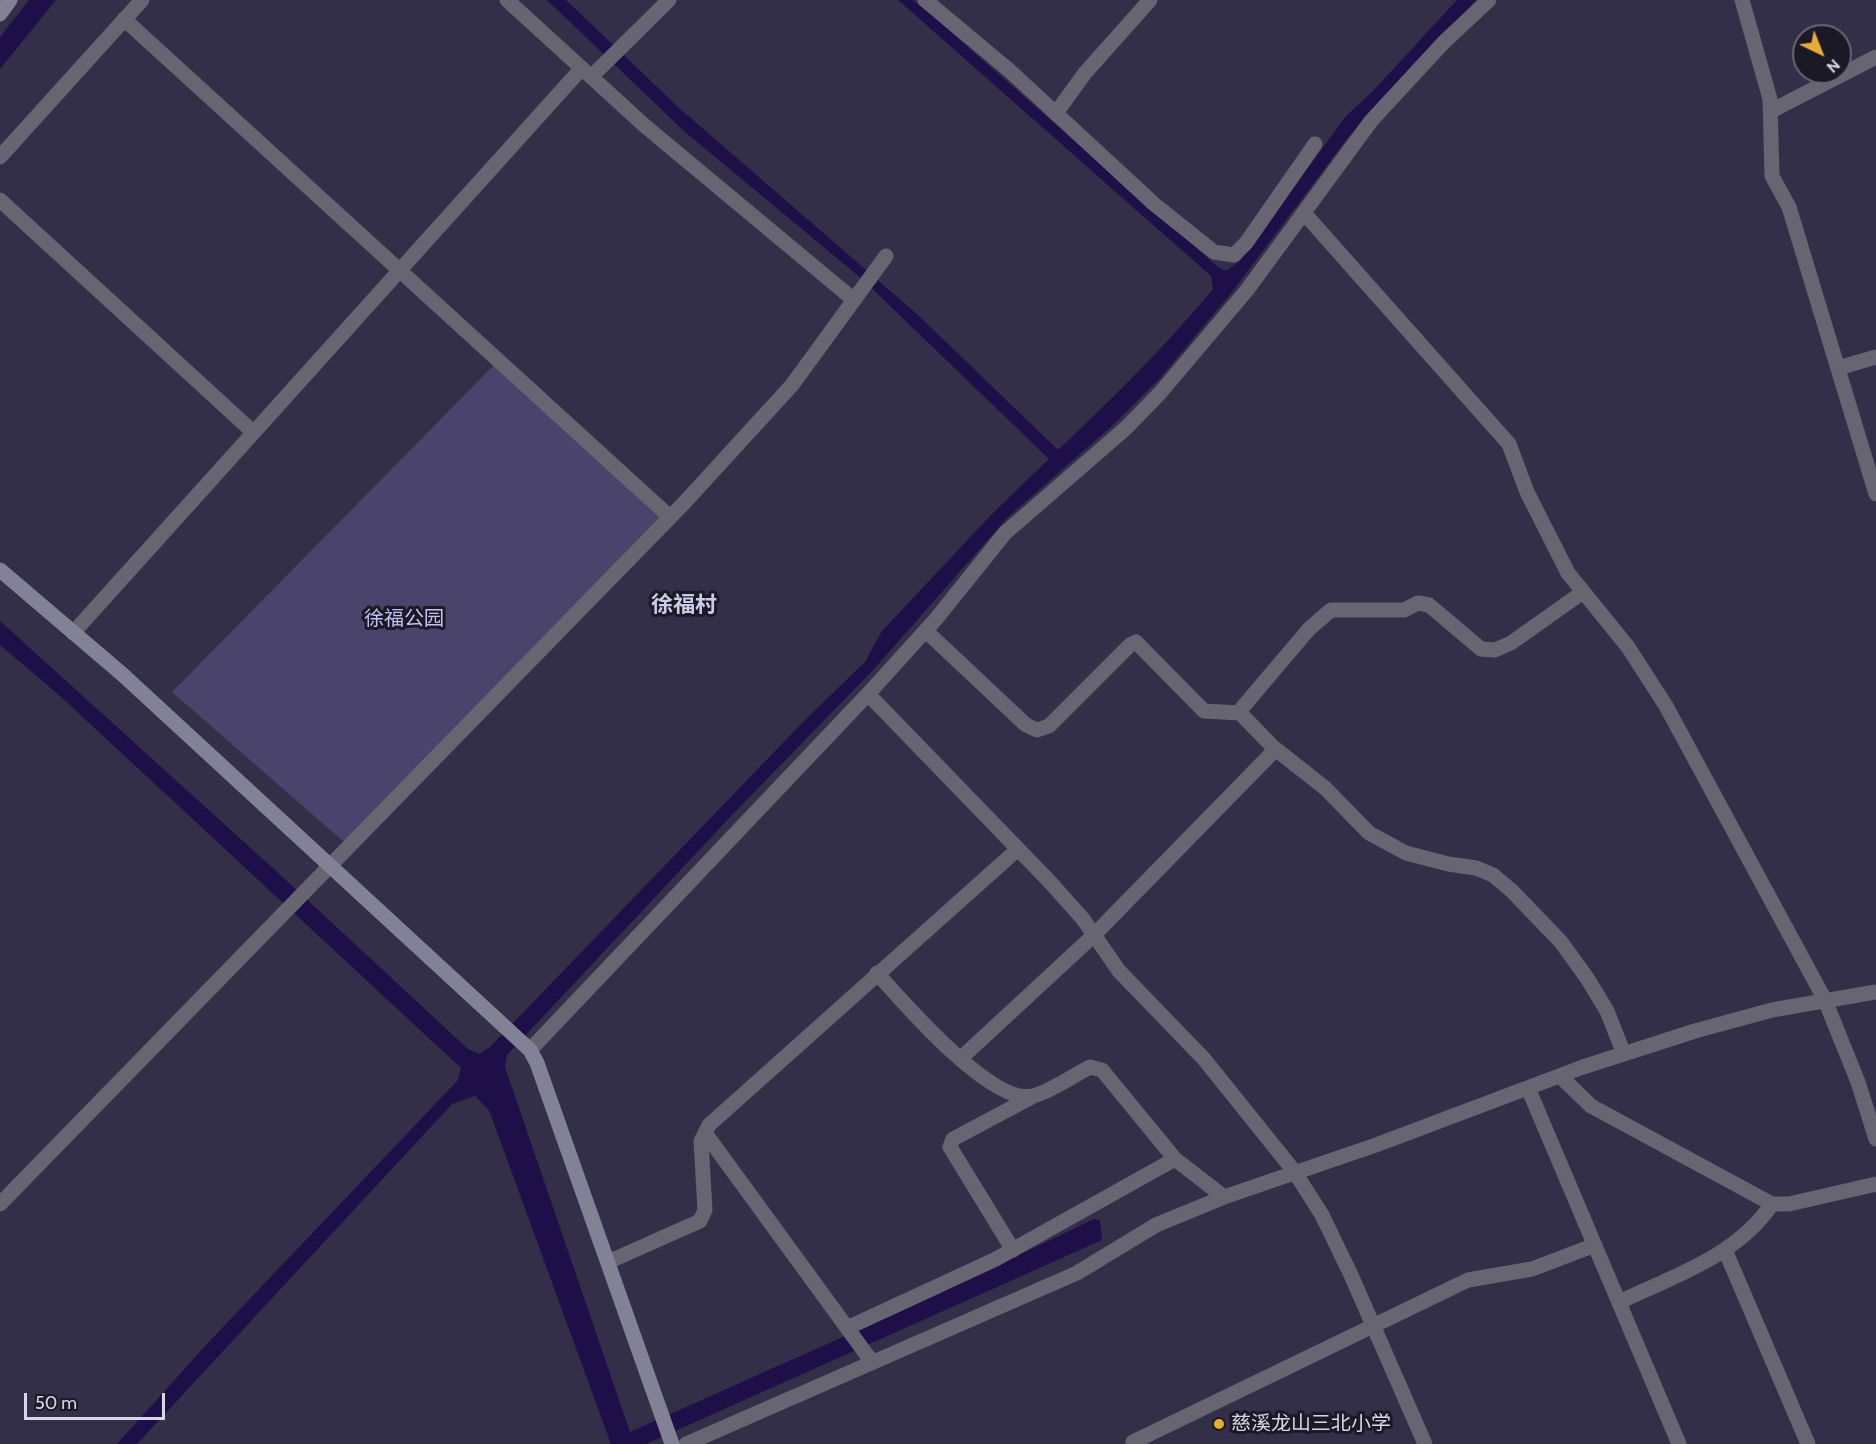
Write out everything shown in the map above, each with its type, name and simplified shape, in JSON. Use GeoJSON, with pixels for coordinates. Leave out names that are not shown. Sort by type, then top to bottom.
{"type":"FeatureCollection","features":[{"type":"Feature","properties":{"kind":"street"},"geometry":{"type":"LineString","coordinates":[[0,14],[10,0]]}},
{"type":"Feature","properties":{"kind":"street"},"geometry":{"type":"LineString","coordinates":[[0,157],[142,0]]}},
{"type":"Feature","properties":{"kind":"street"},"geometry":{"type":"LineString","coordinates":[[507,0],[645,126],[854,300]]}},
{"type":"Feature","properties":{"kind":"street"},"geometry":{"type":"LineString","coordinates":[[73,633],[399,269],[587,73],[669,0]]}},
{"type":"Feature","properties":{"kind":"street"},"geometry":{"type":"LineString","coordinates":[[925,0],[1056,113],[1154,204],[1214,252],[1234,255],[1246,243],[1316,144]]}},
{"type":"Feature","properties":{"kind":"street"},"geometry":{"type":"LineString","coordinates":[[1056,113],[1085,73],[1150,0]]}},
{"type":"Feature","properties":{"kind":"street"},"geometry":{"type":"LineString","coordinates":[[530,1050],[926,631],[1005,532],[1126,428],[1160,393],[1218,326],[1371,121],[1444,42],[1489,0]]}},
{"type":"Feature","properties":{"kind":"street"},"geometry":{"type":"LineString","coordinates":[[1742,0],[1770,99],[1772,176],[1789,207],[1876,494]]}},
{"type":"Feature","properties":{"kind":"street"},"geometry":{"type":"LineString","coordinates":[[124,19],[670,517]]}},
{"type":"Feature","properties":{"kind":"street"},"geometry":{"type":"LineString","coordinates":[[1771,111],[1876,57]]}},
{"type":"Feature","properties":{"kind":"street"},"geometry":{"type":"LineString","coordinates":[[0,200],[253,432]]}},
{"type":"Feature","properties":{"kind":"street"},"geometry":{"type":"LineString","coordinates":[[1304,213],[1509,444],[1547,533],[1568,573],[1628,647],[1666,706],[1825,1000],[1858,1083],[1876,1139]]}},
{"type":"Feature","properties":{"kind":"street"},"geometry":{"type":"LineString","coordinates":[[0,1204],[670,517],[792,385],[886,256]]}},
{"type":"Feature","properties":{"kind":"street"},"geometry":{"type":"LineString","coordinates":[[1838,368],[1876,357]]}},
{"type":"Feature","properties":{"kind":"street"},"geometry":{"type":"LineString","coordinates":[[0,570],[122,674],[530,1050],[672,1444]]}},
{"type":"Feature","properties":{"kind":"street"},"geometry":{"type":"LineString","coordinates":[[1240,713],[1309,629],[1331,610],[1404,610],[1418,603],[1429,605],[1481,649],[1495,650],[1511,643],[1583,592]]}},
{"type":"Feature","properties":{"kind":"street"},"geometry":{"type":"LineString","coordinates":[[926,631],[1026,725],[1037,730],[1048,726],[1130,645],[1136,642],[1204,711],[1240,713],[1273,747],[1325,788],[1369,833],[1406,852],[1448,864],[1476,868],[1493,875],[1512,891],[1561,942],[1587,978],[1607,1011],[1624,1054]]}},
{"type":"Feature","properties":{"kind":"street"},"geometry":{"type":"LineString","coordinates":[[868,694],[1018,849],[1083,920],[1119,971],[1204,1059],[1294,1171],[1322,1215],[1425,1444]]}},
{"type":"Feature","properties":{"kind":"street"},"geometry":{"type":"LineString","coordinates":[[960,1059],[1093,936],[1184,840],[1272,753],[1273,747]]}},
{"type":"Feature","properties":{"kind":"street"},"geometry":{"type":"LineString","coordinates":[[608,1262],[699,1221],[705,1210],[704,1152],[701,1141],[709,1125],[751,1085],[1018,849]]}},
{"type":"Feature","properties":{"kind":"street"},"geometry":{"type":"LineString","coordinates":[[877,973],[947,1049],[991,1082],[1019,1095],[1032,1097]]}},
{"type":"Feature","properties":{"kind":"street"},"geometry":{"type":"LineString","coordinates":[[686,1444],[1077,1274],[1156,1225],[1224,1197],[1294,1171],[1376,1145],[1560,1076],[1706,1028],[1825,1000],[1876,992]]}},
{"type":"Feature","properties":{"kind":"street"},"geometry":{"type":"LineString","coordinates":[[1013,1250],[950,1147],[953,1139],[1090,1067],[1102,1070],[1175,1159],[1224,1197]]}},
{"type":"Feature","properties":{"kind":"street"},"geometry":{"type":"LineString","coordinates":[[1560,1076],[1592,1106],[1772,1204],[1789,1204],[1876,1184]]}},
{"type":"Feature","properties":{"kind":"street"},"geometry":{"type":"LineString","coordinates":[[1528,1088],[1679,1444]]}},
{"type":"Feature","properties":{"kind":"street"},"geometry":{"type":"LineString","coordinates":[[705,1133],[872,1362]]}},
{"type":"Feature","properties":{"kind":"street"},"geometry":{"type":"LineString","coordinates":[[847,1328],[1013,1250],[1175,1159]]}},
{"type":"Feature","properties":{"kind":"street"},"geometry":{"type":"LineString","coordinates":[[1619,1302],[1725,1250],[1762,1219],[1772,1204]]}},
{"type":"Feature","properties":{"kind":"street"},"geometry":{"type":"LineString","coordinates":[[1133,1442],[1467,1280],[1532,1269],[1595,1245]]}},
{"type":"Feature","properties":{"kind":"street"},"geometry":{"type":"LineString","coordinates":[[1725,1250],[1808,1444]]}},
{"type":"Feature","properties":{"kind":"green space","name":"徐福公园"},"geometry":{"type":"Polygon","coordinates":[[[497,362],[663,515],[344,842],[172,692],[497,362]]]}},
{"type":"Feature","properties":{"kind":"shaded area"},"geometry":{"type":"Polygon","coordinates":[[[29,0],[56,0],[0,69],[0,37],[29,0]]]}},
{"type":"Feature","properties":{"kind":"shaded area"},"geometry":{"type":"Polygon","coordinates":[[[547,0],[566,0],[678,107],[918,315],[1058,450],[1138,372],[1195,310],[1213,289],[1211,276],[898,0],[913,0],[928,12],[1218,267],[1226,271],[1240,261],[1346,116],[1372,92],[1457,0],[1476,0],[1385,95],[1346,140],[1232,292],[1160,378],[1113,425],[1008,517],[874,669],[733,814],[507,1055],[505,1067],[630,1432],[917,1304],[1094,1219],[1100,1220],[1102,1240],[646,1444],[611,1444],[489,1110],[475,1096],[452,1104],[137,1444],[117,1444],[205,1346],[458,1080],[461,1068],[59,695],[0,645],[0,621],[287,881],[468,1049],[479,1054],[489,1048],[806,719],[865,662],[882,631],[992,514],[1049,459],[861,278],[685,132],[547,0]]]}},
{"type":"Feature","properties":{"kind":"place","name":"慈溪龙山三北小学"},"geometry":{"type":"Point","coordinates":[1219,1424]}},
{"type":"Feature","properties":{"kind":"district","name":"徐福村"},"geometry":{"type":"Point","coordinates":[684,606]}}]}
